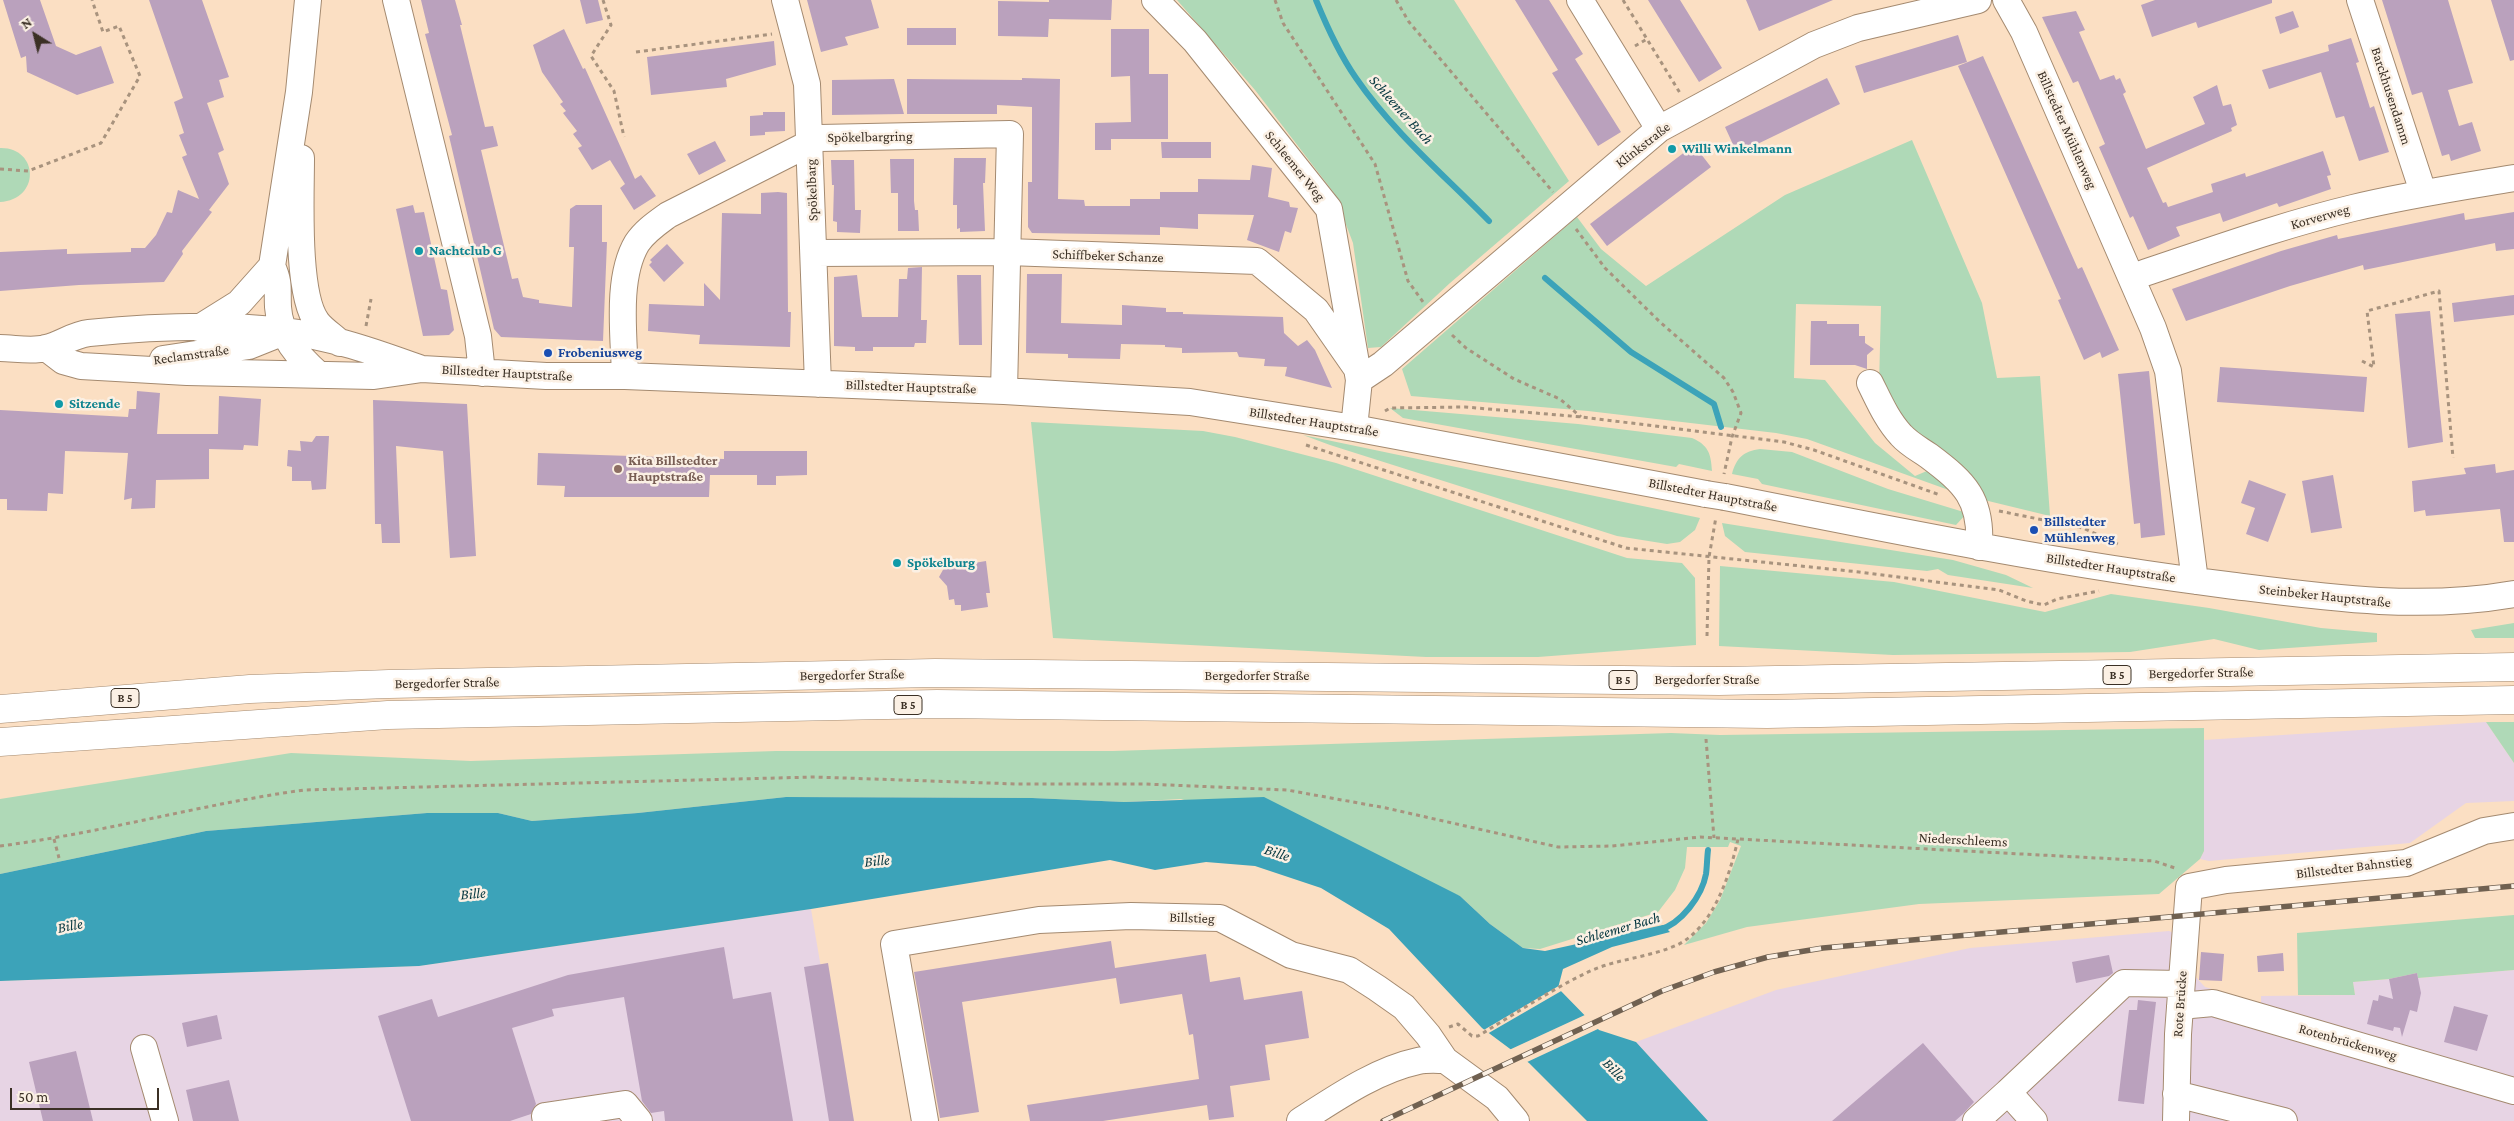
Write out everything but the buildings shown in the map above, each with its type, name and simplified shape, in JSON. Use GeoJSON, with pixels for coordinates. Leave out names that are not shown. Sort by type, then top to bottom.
{"type":"FeatureCollection","features":[{"type":"Feature","properties":{"kind":"highway","name":"Bergedorfer Straße"},"geometry":{"type":"LineString","coordinates":[[0,708],[230,691],[389,684],[925,673],[1719,681],[2514,667]]}},
{"type":"Feature","properties":{"kind":"highway","name":"B 5"},"geometry":{"type":"LineString","coordinates":[[0,742],[388,715],[927,704],[1767,714],[2514,700]]}},
{"type":"Feature","properties":{"kind":"street"},"geometry":{"type":"LineString","coordinates":[[308,0],[299,92],[272,266],[278,280],[278,307],[283,331],[296,353],[319,375]]}},
{"type":"Feature","properties":{"kind":"street"},"geometry":{"type":"LineString","coordinates":[[396,0],[478,336],[482,373]]}},
{"type":"Feature","properties":{"kind":"street","name":"Spökelbarg"},"geometry":{"type":"LineString","coordinates":[[785,0],[807,84],[811,144],[818,384]]}},
{"type":"Feature","properties":{"kind":"street","name":"Schleemer Weg"},"geometry":{"type":"LineString","coordinates":[[1155,0],[1195,41],[1329,209],[1357,373],[1354,428]]}},
{"type":"Feature","properties":{"kind":"street"},"geometry":{"type":"LineString","coordinates":[[1580,0],[1659,129]]}},
{"type":"Feature","properties":{"kind":"street","name":"Klinkstraße"},"geometry":{"type":"LineString","coordinates":[[1357,373],[1384,364],[1435,318],[1659,129],[1814,45],[1858,28],[1978,0]]}},
{"type":"Feature","properties":{"kind":"street","name":"Billstedter Mühlenweg"},"geometry":{"type":"LineString","coordinates":[[2006,0],[2024,32],[2132,277],[2153,328],[2171,382],[2195,581]]}},
{"type":"Feature","properties":{"kind":"street","name":"Barckhusendamm"},"geometry":{"type":"LineString","coordinates":[[2360,0],[2422,192]]}},
{"type":"Feature","properties":{"kind":"street"},"geometry":{"type":"LineString","coordinates":[[299,92],[303,268],[308,304],[317,322],[340,343]]}},
{"type":"Feature","properties":{"kind":"street","name":"Spökelbargring"},"geometry":{"type":"LineString","coordinates":[[625,376],[624,280],[630,259],[638,242],[652,226],[668,215],[820,138],[1010,134],[1004,391]]}},
{"type":"Feature","properties":{"kind":"street","name":"Korverweg"},"geometry":{"type":"LineString","coordinates":[[2132,277],[2256,236],[2352,208],[2422,192],[2514,178]]}},
{"type":"Feature","properties":{"kind":"street","name":"Schiffbeker Schanze"},"geometry":{"type":"LineString","coordinates":[[814,253],[1008,252],[1257,261],[1316,310],[1357,373]]}},
{"type":"Feature","properties":{"kind":"street","name":"Reclamstraße"},"geometry":{"type":"LineString","coordinates":[[198,328],[239,303],[272,266]]}},
{"type":"Feature","properties":{"kind":"street"},"geometry":{"type":"LineString","coordinates":[[283,331],[296,300],[303,268]]}},
{"type":"Feature","properties":{"kind":"street","name":"Billstedter Hauptstraße"},"geometry":{"type":"LineString","coordinates":[[0,348],[46,348],[66,338],[86,333],[198,328],[283,331],[382,354],[422,369]]}},
{"type":"Feature","properties":{"kind":"street","name":"Reclamstraße"},"geometry":{"type":"LineString","coordinates":[[96,367],[233,349],[263,341],[283,331]]}},
{"type":"Feature","properties":{"kind":"street","name":"Billstedter Hauptstraße"},"geometry":{"type":"LineString","coordinates":[[46,348],[63,361],[96,367],[188,372],[374,376],[422,369],[482,373],[625,376],[1004,391],[1190,402],[1354,428],[1979,547],[2195,581]]}},
{"type":"Feature","properties":{"kind":"street"},"geometry":{"type":"LineString","coordinates":[[1870,383],[1891,424],[1911,444],[1959,481],[1976,506],[1979,518],[1979,547]]}},
{"type":"Feature","properties":{"kind":"street","name":"Steinbeker Hauptstraße"},"geometry":{"type":"LineString","coordinates":[[2195,581],[2346,600],[2388,603],[2440,603],[2514,594]]}},
{"type":"Feature","properties":{"kind":"street","name":"Billstedter Bahnstieg"},"geometry":{"type":"LineString","coordinates":[[2187,879],[2226,880],[2406,863],[2484,831],[2514,826]]}},
{"type":"Feature","properties":{"kind":"street","name":"Rote Brücke"},"geometry":{"type":"LineString","coordinates":[[2176,1121],[2187,879]]}},
{"type":"Feature","properties":{"kind":"street","name":"Billstieg"},"geometry":{"type":"LineString","coordinates":[[926,1121],[894,944],[1039,920],[1131,916],[1220,918],[1291,955],[1349,970],[1404,1007],[1446,1060],[1498,1098],[1514,1120]]}},
{"type":"Feature","properties":{"kind":"street","name":"Rotenbrückenweg"},"geometry":{"type":"LineString","coordinates":[[1976,1121],[2124,984],[2181,995],[2514,1092]]}},
{"type":"Feature","properties":{"kind":"street"},"geometry":{"type":"LineString","coordinates":[[144,1048],[166,1121]]}},
{"type":"Feature","properties":{"kind":"street"},"geometry":{"type":"LineString","coordinates":[[1300,1121],[1356,1087],[1391,1070],[1419,1061],[1446,1060]]}},
{"type":"Feature","properties":{"kind":"street"},"geometry":{"type":"LineString","coordinates":[[2008,1092],[2034,1121]]}},
{"type":"Feature","properties":{"kind":"street"},"geometry":{"type":"LineString","coordinates":[[2176,1094],[2284,1121]]}},
{"type":"Feature","properties":{"kind":"street"},"geometry":{"type":"LineString","coordinates":[[546,1121],[546,1116],[625,1104],[639,1121]]}},
{"type":"Feature","properties":{"kind":"path"},"geometry":{"type":"LineString","coordinates":[[0,169],[28,171],[101,143],[140,76],[119,26],[104,32],[92,0]]}},
{"type":"Feature","properties":{"kind":"path"},"geometry":{"type":"LineString","coordinates":[[603,0],[611,25],[590,56],[614,91],[624,137]]}},
{"type":"Feature","properties":{"kind":"path"},"geometry":{"type":"LineString","coordinates":[[1275,0],[1288,31],[1376,164],[1408,281],[1435,318],[1466,348],[1514,379],[1560,399],[1582,417]]}},
{"type":"Feature","properties":{"kind":"path"},"geometry":{"type":"LineString","coordinates":[[1396,0],[1409,22],[1555,194],[1562,210],[1605,268],[1660,322],[1724,378],[1733,392],[1741,412],[1732,437]]}},
{"type":"Feature","properties":{"kind":"path"},"geometry":{"type":"LineString","coordinates":[[1623,0],[1691,112]]}},
{"type":"Feature","properties":{"kind":"path"},"geometry":{"type":"LineString","coordinates":[[636,52],[793,31]]}},
{"type":"Feature","properties":{"kind":"path"},"geometry":{"type":"LineString","coordinates":[[2362,360],[2374,367],[2367,311],[2438,291],[2453,458]]}},
{"type":"Feature","properties":{"kind":"path"},"geometry":{"type":"LineString","coordinates":[[1354,428],[1390,408],[1465,407],[1582,417],[1784,442],[1814,450],[1881,476],[1943,496]]}},
{"type":"Feature","properties":{"kind":"path"},"geometry":{"type":"LineString","coordinates":[[1328,452],[1626,548],[1859,572],[1999,590],[2026,601],[2044,605],[2057,599],[2106,590]]}},
{"type":"Feature","properties":{"kind":"path"},"geometry":{"type":"LineString","coordinates":[[1976,506],[2059,523]]}},
{"type":"Feature","properties":{"kind":"path"},"geometry":{"type":"LineString","coordinates":[[1707,636],[1708,557]]}},
{"type":"Feature","properties":{"kind":"path"},"geometry":{"type":"LineString","coordinates":[[1706,740],[1714,838]]}},
{"type":"Feature","properties":{"kind":"path","name":"Niederschleems"},"geometry":{"type":"LineString","coordinates":[[0,846],[54,839],[237,799],[304,790],[472,784],[815,777],[1017,784],[1145,784],[1287,790],[1386,808],[1558,847],[1612,846],[1714,838],[1738,839],[2154,861],[2187,879]]}},
{"type":"Feature","properties":{"kind":"path"},"geometry":{"type":"LineString","coordinates":[[54,839],[59,858]]}},
{"type":"Feature","properties":{"kind":"path"},"geometry":{"type":"LineString","coordinates":[[1478,1036],[1581,975],[1677,945],[1690,936],[1704,921],[1717,900],[1732,862],[1738,839]]}},
{"type":"Feature","properties":{"kind":"shaded area"},"geometry":{"type":"Polygon","coordinates":[[[2486,722],[2514,763],[2514,801],[2466,803],[2410,843],[2209,861],[2200,859],[2204,851],[2204,740],[2486,722]]]}},
{"type":"Feature","properties":{"kind":"shaded area"},"geometry":{"type":"Polygon","coordinates":[[[811,909],[847,1121],[0,1121],[0,981],[419,966],[811,909]]]}},
{"type":"Feature","properties":{"kind":"shaded area"},"geometry":{"type":"Polygon","coordinates":[[[2169,931],[2193,940],[2192,973],[2205,987],[2261,1003],[2261,996],[2355,995],[2353,982],[2389,979],[2417,973],[2418,978],[2514,970],[2514,1121],[1708,1121],[1636,1042],[1776,990],[1970,948],[2169,931]]]}},
{"type":"Feature","properties":{"kind":"green space"},"geometry":{"type":"Polygon","coordinates":[[[1177,0],[1454,0],[1569,181],[1450,283],[1381,347],[1368,348],[1353,243],[1334,193],[1255,90],[1177,0]]]}},
{"type":"Feature","properties":{"kind":"green space"},"geometry":{"type":"Polygon","coordinates":[[[1912,140],[1982,303],[1997,378],[2040,376],[2050,516],[1980,499],[1902,424],[1879,386],[1881,306],[1796,304],[1794,378],[1825,380],[1875,443],[1915,476],[1934,468],[1957,493],[1807,439],[1776,433],[1588,411],[1411,396],[1402,369],[1577,217],[1601,249],[1646,286],[1785,195],[1912,140]]]}},
{"type":"Feature","properties":{"kind":"green space"},"geometry":{"type":"Polygon","coordinates":[[[0,148],[13,150],[22,156],[28,164],[30,174],[28,184],[23,193],[13,199],[0,202],[0,148]]]}},
{"type":"Feature","properties":{"kind":"green space"},"geometry":{"type":"Polygon","coordinates":[[[1390,408],[1578,424],[1692,438],[1708,450],[1712,471],[1679,464],[1676,467],[1403,418],[1390,408]]]}},
{"type":"Feature","properties":{"kind":"green space"},"geometry":{"type":"Polygon","coordinates":[[[1031,422],[1203,431],[1235,437],[1336,463],[1627,558],[1682,563],[1695,578],[1696,645],[1538,657],[1426,657],[1053,638],[1031,422]]]}},
{"type":"Feature","properties":{"kind":"green space"},"geometry":{"type":"Polygon","coordinates":[[[1303,435],[1700,518],[1695,530],[1680,542],[1667,544],[1617,536],[1303,435]]]}},
{"type":"Feature","properties":{"kind":"green space"},"geometry":{"type":"Polygon","coordinates":[[[1760,449],[1792,452],[1888,489],[1967,513],[1956,525],[1762,484],[1758,479],[1732,474],[1738,460],[1742,456],[1760,449]]]}},
{"type":"Feature","properties":{"kind":"green space"},"geometry":{"type":"Polygon","coordinates":[[[1722,523],[1953,560],[2006,575],[2033,588],[1948,575],[1938,569],[1927,571],[1745,552],[1725,536],[1722,523]]]}},
{"type":"Feature","properties":{"kind":"green space"},"geometry":{"type":"Polygon","coordinates":[[[1720,566],[1894,582],[2045,612],[2111,594],[2209,608],[2321,628],[2377,633],[2377,642],[2259,650],[2214,639],[2130,652],[1893,655],[1719,646],[1720,566]]]}},
{"type":"Feature","properties":{"kind":"green space"},"geometry":{"type":"Polygon","coordinates":[[[2514,623],[2514,638],[2475,638],[2471,630],[2514,623]]]}},
{"type":"Feature","properties":{"kind":"green space"},"geometry":{"type":"Polygon","coordinates":[[[2486,722],[2514,722],[2514,763],[2486,722]]]}},
{"type":"Feature","properties":{"kind":"green space"},"geometry":{"type":"Polygon","coordinates":[[[2204,728],[2204,851],[2200,859],[2159,894],[1919,904],[1747,927],[1684,945],[1706,923],[1720,900],[1741,846],[1730,842],[1728,847],[1687,847],[1685,868],[1675,890],[1658,912],[1540,949],[1523,948],[1490,924],[1460,896],[1181,799],[1124,802],[1032,798],[786,797],[638,813],[532,821],[498,813],[427,813],[206,831],[0,874],[0,799],[291,753],[471,761],[776,751],[1113,751],[1671,733],[1720,735],[2204,728]]]}},
{"type":"Feature","properties":{"kind":"green space"},"geometry":{"type":"Polygon","coordinates":[[[2514,915],[2514,970],[2418,978],[2417,973],[2389,979],[2353,982],[2355,995],[2298,995],[2297,933],[2514,915]]]}},
{"type":"Feature","properties":{"kind":"water","name":"Bille"},"geometry":{"type":"Polygon","coordinates":[[[786,797],[1032,798],[1124,802],[1264,797],[1460,896],[1490,924],[1523,948],[1545,951],[1663,925],[1670,932],[1612,947],[1563,969],[1558,988],[1599,1030],[1636,1042],[1708,1121],[1587,1121],[1529,1063],[1482,1028],[1389,929],[1321,888],[1255,866],[1206,862],[1155,870],[1110,860],[811,909],[419,966],[0,981],[0,874],[206,831],[427,813],[498,813],[532,821],[638,813],[786,797]]]}},
{"type":"Feature","properties":{"kind":"pier"},"geometry":{"type":"Polygon","coordinates":[[[1562,984],[1563,990],[1487,1034],[1482,1031],[1562,984]]]}},
{"type":"Feature","properties":{"kind":"pier"},"geometry":{"type":"Polygon","coordinates":[[[1587,1014],[1600,1028],[1525,1063],[1509,1050],[1587,1014]]]}},
{"type":"Feature","properties":{"kind":"waterway","name":"Schleemer Bach"},"geometry":{"type":"LineString","coordinates":[[1316,0],[1345,60],[1370,98],[1402,135],[1489,221]]}},
{"type":"Feature","properties":{"kind":"waterway","name":"Schleemer Bach"},"geometry":{"type":"LineString","coordinates":[[1545,278],[1631,352],[1714,404],[1721,427]]}},
{"type":"Feature","properties":{"kind":"waterway","name":"Schleemer Bach"},"geometry":{"type":"LineString","coordinates":[[1659,930],[1675,922],[1695,900],[1704,882],[1708,850]]}},
{"type":"Feature","properties":{"kind":"railway"},"geometry":{"type":"LineString","coordinates":[[1383,1121],[1662,991],[1714,972],[1768,957],[1823,948],[2514,886]]}},
{"type":"Feature","properties":{"kind":"place","name":"Willi Winkelmann"},"geometry":{"type":"Point","coordinates":[1672,149]}},
{"type":"Feature","properties":{"kind":"place","name":"Nachtclub G"},"geometry":{"type":"Point","coordinates":[419,251]}},
{"type":"Feature","properties":{"kind":"place","name":"Frobeniusweg"},"geometry":{"type":"Point","coordinates":[548,353]}},
{"type":"Feature","properties":{"kind":"place","name":"Sitzende"},"geometry":{"type":"Point","coordinates":[59,404]}},
{"type":"Feature","properties":{"kind":"place","name":"Kita Billstedter Hauptstraße"},"geometry":{"type":"Point","coordinates":[618,469]}},
{"type":"Feature","properties":{"kind":"place","name":"Billstedter Mühlenweg"},"geometry":{"type":"Point","coordinates":[2034,530]}},
{"type":"Feature","properties":{"kind":"place","name":"Spökelburg"},"geometry":{"type":"Point","coordinates":[897,563]}}]}
